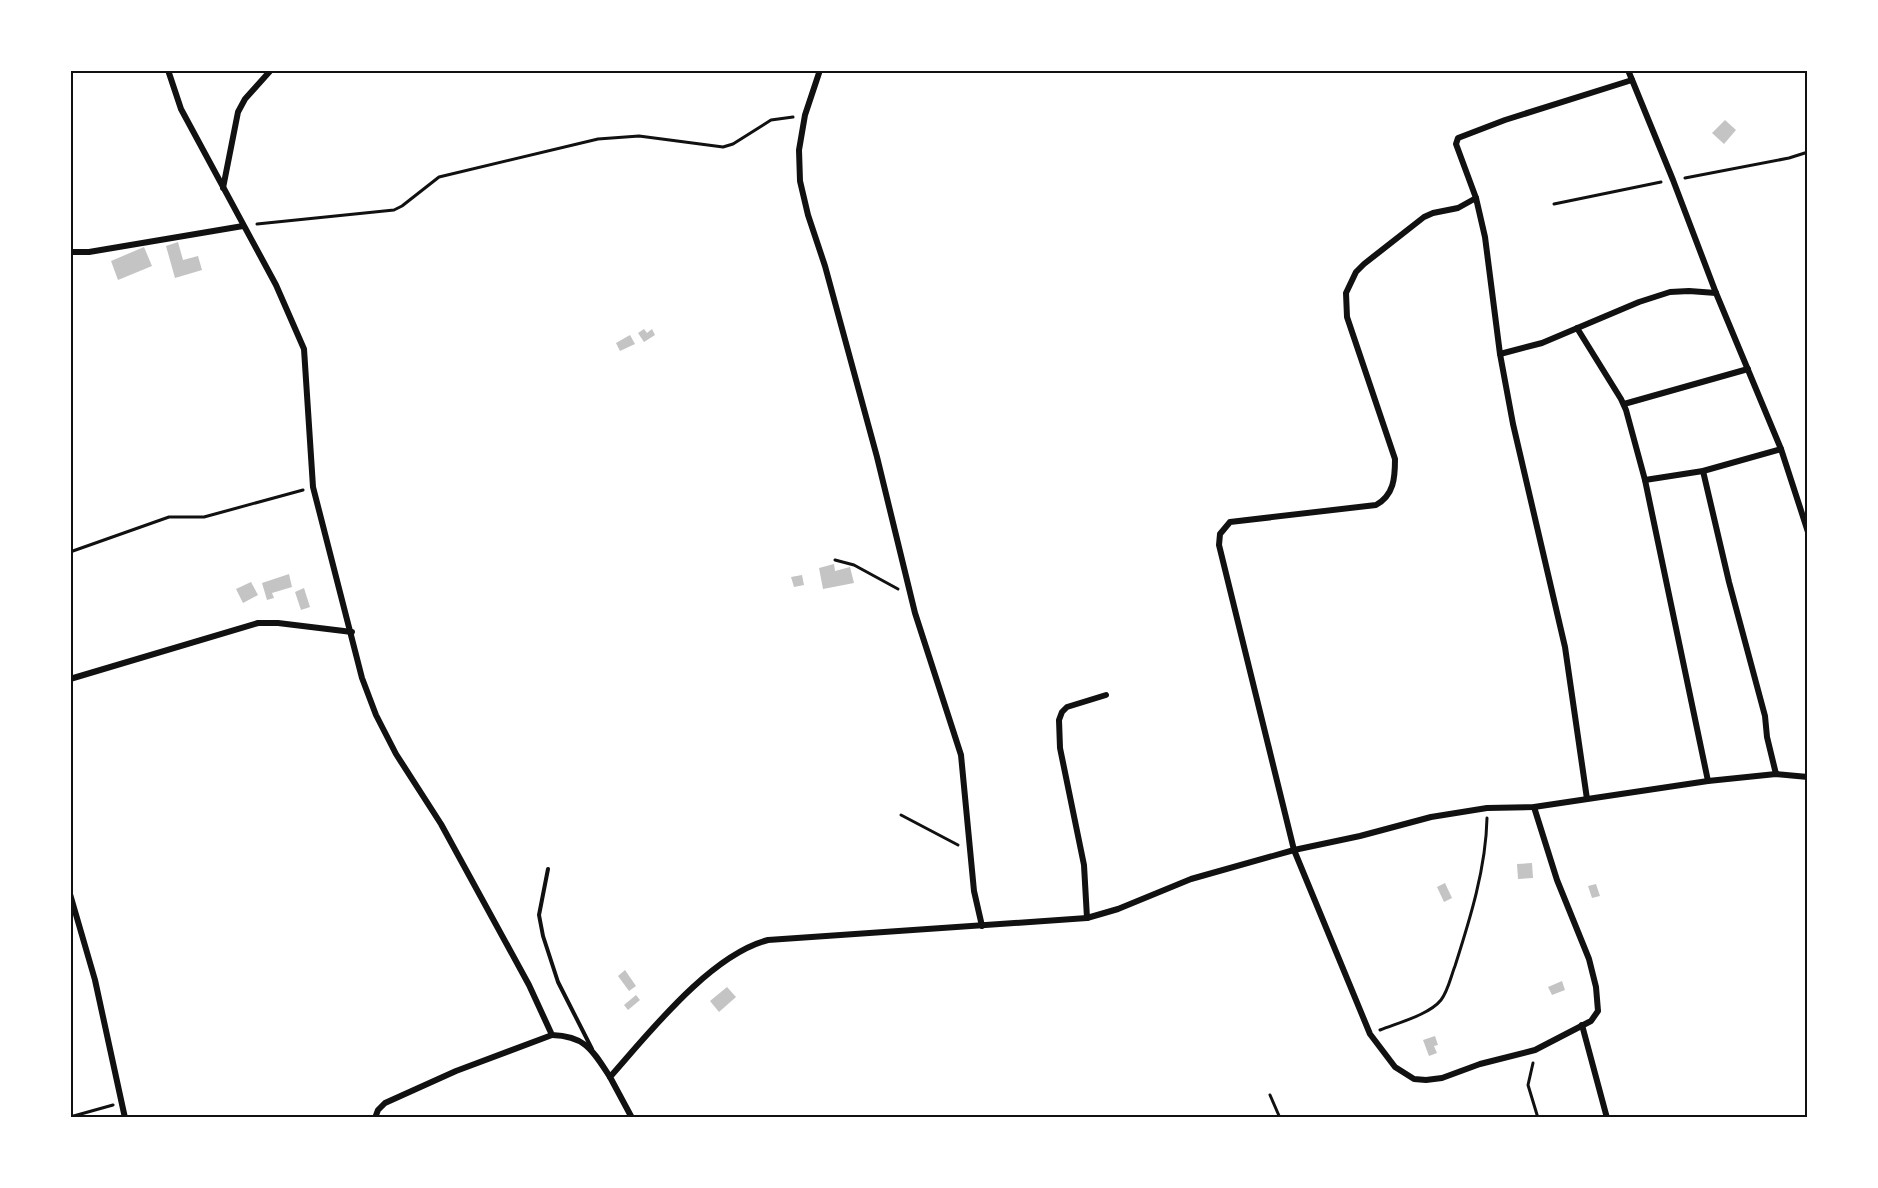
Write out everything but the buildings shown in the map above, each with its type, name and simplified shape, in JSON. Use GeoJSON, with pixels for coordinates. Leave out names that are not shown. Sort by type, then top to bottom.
{"type":"FeatureCollection","features":[{"type":"Feature","properties":{"kind":"street"},"geometry":{"type":"LineString","coordinates":[[168,70],[181,109],[276,285],[304,349],[314,487],[363,678],[376,715],[396,754],[441,824],[529,985],[552,1035]]}},
{"type":"Feature","properties":{"kind":"street"},"geometry":{"type":"LineString","coordinates":[[223,188],[238,112],[245,99],[271,70]]}},
{"type":"Feature","properties":{"kind":"street"},"geometry":{"type":"LineString","coordinates":[[820,70],[805,115],[799,150],[800,181],[860,394],[911,597],[961,755],[974,891],[982,926]]}},
{"type":"Feature","properties":{"kind":"street"},"geometry":{"type":"LineString","coordinates":[[1628,70],[1716,293],[1781,449],[1808,532]]}},
{"type":"Feature","properties":{"kind":"street"},"geometry":{"type":"LineString","coordinates":[[1587,799],[1565,647],[1513,424],[1500,354],[1485,237],[1476,198],[1456,148],[1458,138],[1505,120],[1632,80]]}},
{"type":"Feature","properties":{"kind":"street"},"geometry":{"type":"LineString","coordinates":[[1476,198],[1458,208],[1433,213],[1418,221],[1356,272],[1346,293],[1347,317],[1395,459],[1395,478],[1388,496],[1376,505],[1230,522],[1220,534],[1219,545],[1294,850],[1370,1034],[1395,1067],[1414,1079],[1442,1078],[1480,1064],[1535,1050],[1591,1021],[1598,1011],[1596,987],[1589,959],[1557,880],[1534,807]]}},
{"type":"Feature","properties":{"kind":"street"},"geometry":{"type":"LineString","coordinates":[[70,252],[89,252],[243,226]]}},
{"type":"Feature","properties":{"kind":"street"},"geometry":{"type":"LineString","coordinates":[[1500,354],[1542,343],[1639,302],[1670,292],[1716,293]]}},
{"type":"Feature","properties":{"kind":"street"},"geometry":{"type":"LineString","coordinates":[[1577,328],[1624,404],[1645,480],[1708,781]]}},
{"type":"Feature","properties":{"kind":"street"},"geometry":{"type":"LineString","coordinates":[[1624,404],[1748,369]]}},
{"type":"Feature","properties":{"kind":"street"},"geometry":{"type":"LineString","coordinates":[[1645,480],[1702,471],[1781,449]]}},
{"type":"Feature","properties":{"kind":"street"},"geometry":{"type":"LineString","coordinates":[[1702,471],[1763,707],[1776,774]]}},
{"type":"Feature","properties":{"kind":"street"},"geometry":{"type":"LineString","coordinates":[[70,679],[258,623],[278,623],[352,632]]}},
{"type":"Feature","properties":{"kind":"street"},"geometry":{"type":"LineString","coordinates":[[1087,918],[1084,865],[1060,748],[1059,720],[1062,712],[1067,708],[1106,695]]}},
{"type":"Feature","properties":{"kind":"street"},"geometry":{"type":"LineString","coordinates":[[610,1077],[662,1017],[696,985],[737,953],[768,940],[1087,918],[1119,909],[1191,879],[1294,850],[1360,836],[1431,817],[1487,808],[1534,807],[1708,781],[1776,774],[1808,777]]}},
{"type":"Feature","properties":{"kind":"street"},"geometry":{"type":"LineString","coordinates":[[70,894],[95,980],[125,1118]]}},
{"type":"Feature","properties":{"kind":"street"},"geometry":{"type":"LineString","coordinates":[[1582,1025],[1607,1118]]}},
{"type":"Feature","properties":{"kind":"street"},"geometry":{"type":"LineString","coordinates":[[375,1118],[378,1110],[385,1103],[456,1071],[552,1035],[574,1038],[592,1050],[610,1077],[632,1118]]}},
{"type":"Feature","properties":{"kind":"lane"},"geometry":{"type":"LineString","coordinates":[[548,869],[539,915],[543,936],[558,982],[592,1050]]}},
{"type":"Feature","properties":{"kind":"path"},"geometry":{"type":"LineString","coordinates":[[243,226],[394,210],[439,177],[598,139],[639,136],[723,147],[733,144],[771,120],[805,115]]}},
{"type":"Feature","properties":{"kind":"path"},"geometry":{"type":"LineString","coordinates":[[1554,204],[1789,158],[1808,152]]}},
{"type":"Feature","properties":{"kind":"path"},"geometry":{"type":"LineString","coordinates":[[70,552],[169,517],[204,517],[314,487]]}},
{"type":"Feature","properties":{"kind":"path"},"geometry":{"type":"LineString","coordinates":[[835,560],[854,565],[911,597]]}},
{"type":"Feature","properties":{"kind":"path"},"geometry":{"type":"LineString","coordinates":[[1370,1034],[1415,1017],[1441,1000],[1448,986],[1473,907],[1487,839],[1487,808]]}},
{"type":"Feature","properties":{"kind":"path"},"geometry":{"type":"LineString","coordinates":[[901,815],[971,853]]}},
{"type":"Feature","properties":{"kind":"path"},"geometry":{"type":"LineString","coordinates":[[1535,1050],[1528,1085],[1538,1118]]}},
{"type":"Feature","properties":{"kind":"path"},"geometry":{"type":"LineString","coordinates":[[1270,1095],[1280,1118]]}},
{"type":"Feature","properties":{"kind":"path"},"geometry":{"type":"LineString","coordinates":[[70,1117],[120,1103]]}}]}
